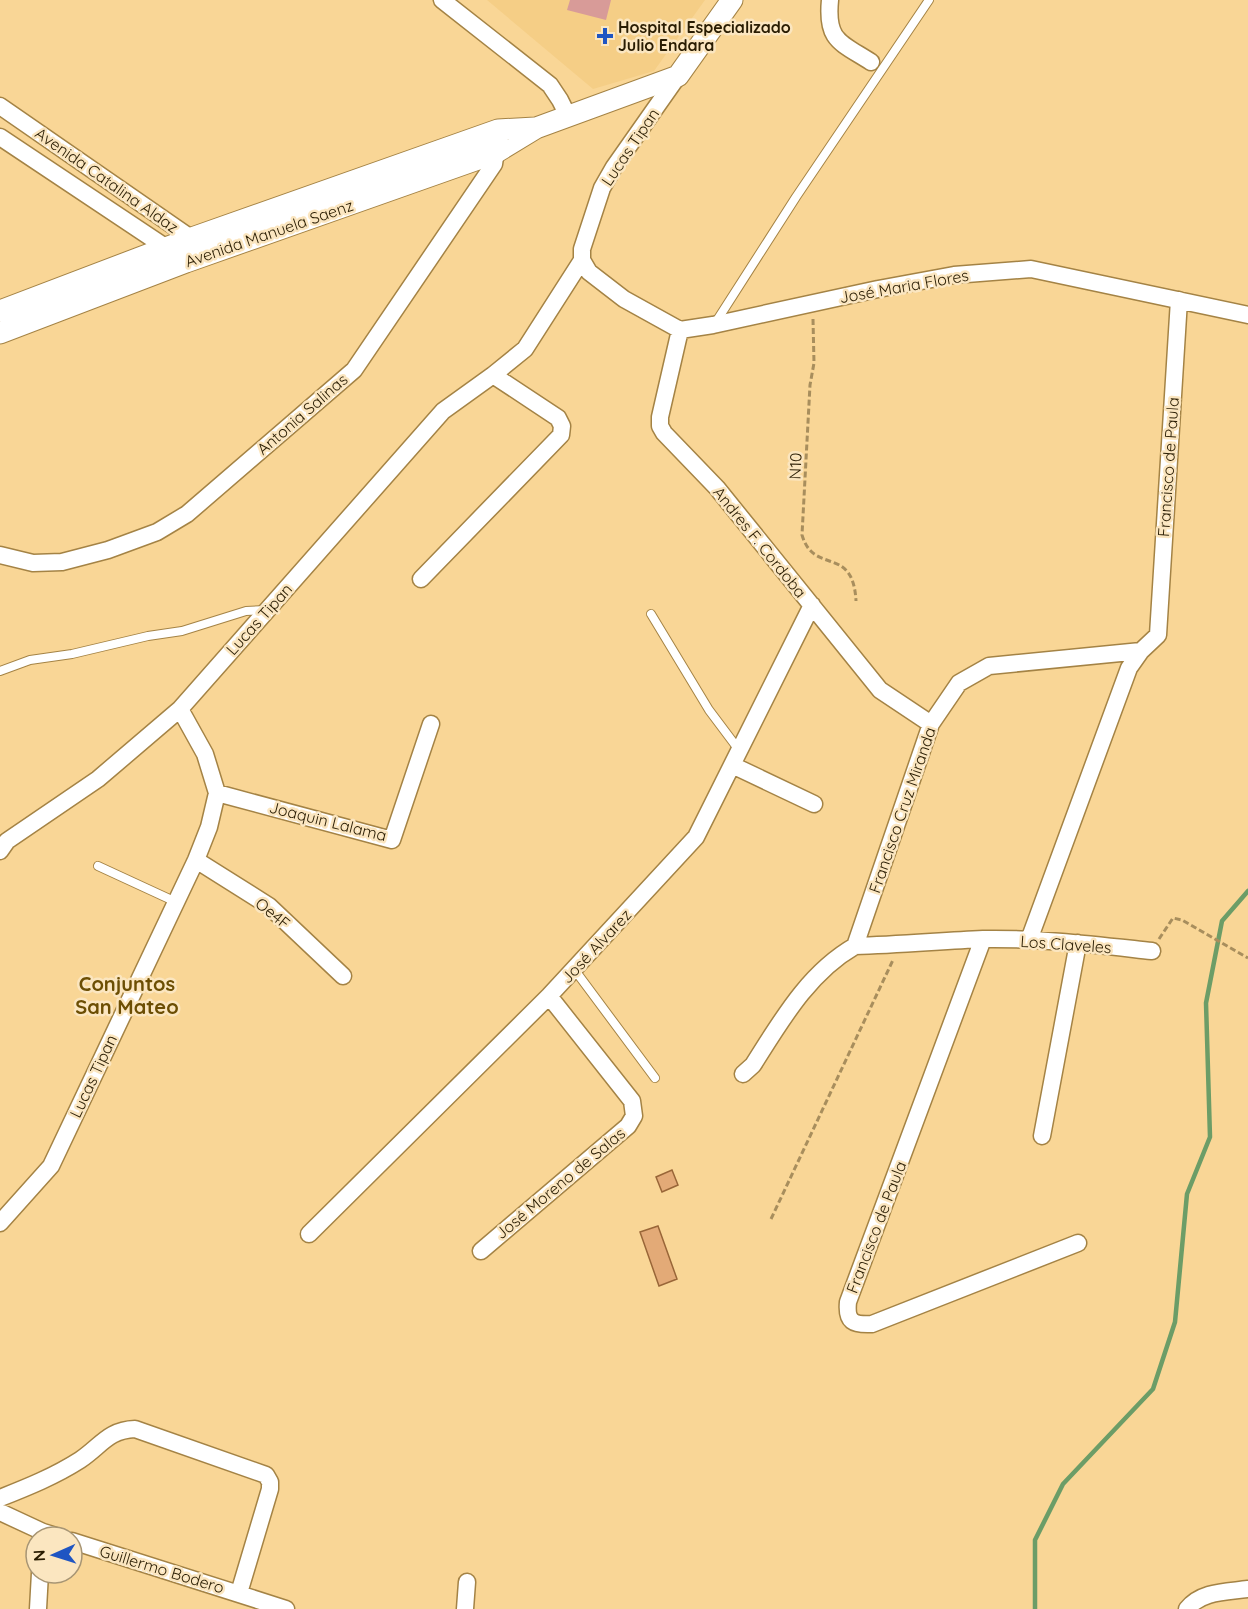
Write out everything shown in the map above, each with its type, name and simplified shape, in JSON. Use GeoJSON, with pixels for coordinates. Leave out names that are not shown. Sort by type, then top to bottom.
{"type":"FeatureCollection","features":[{"type":"Feature","properties":{"kind":"street"},"geometry":{"type":"LineString","coordinates":[[442,0],[550,85],[568,116]]}},
{"type":"Feature","properties":{"kind":"street"},"geometry":{"type":"LineString","coordinates":[[678,76],[732,0]]}},
{"type":"Feature","properties":{"kind":"street"},"geometry":{"type":"LineString","coordinates":[[830,0],[828,18],[831,32],[840,42],[871,62]]}},
{"type":"Feature","properties":{"kind":"street","name":"Avenida Manuela Saenz"},"geometry":{"type":"LineString","coordinates":[[0,333],[186,262],[495,153],[536,128],[678,76]]}},
{"type":"Feature","properties":{"kind":"street","name":"Lucas Tipan"},"geometry":{"type":"LineString","coordinates":[[0,851],[7,841],[98,779],[180,709],[443,411],[525,349],[582,260],[582,249],[602,188],[614,167],[678,76]]}},
{"type":"Feature","properties":{"kind":"street","name":"Avenida Catalina Aldaz"},"geometry":{"type":"LineString","coordinates":[[0,106],[8,120],[192,238],[213,254]]}},
{"type":"Feature","properties":{"kind":"street","name":"Avenida Manuela Saenz"},"geometry":{"type":"LineString","coordinates":[[0,310],[192,238],[498,130],[536,128]]}},
{"type":"Feature","properties":{"kind":"street","name":"Antonia Salinas"},"geometry":{"type":"LineString","coordinates":[[0,555],[33,563],[62,562],[108,550],[157,532],[186,514],[354,370],[494,164],[498,130]]}},
{"type":"Feature","properties":{"kind":"street","name":"Avenida Catalina Aldaz"},"geometry":{"type":"LineString","coordinates":[[0,137],[186,262]]}},
{"type":"Feature","properties":{"kind":"street"},"geometry":{"type":"LineString","coordinates":[[582,260],[589,272],[624,299],[680,330]]}},
{"type":"Feature","properties":{"kind":"street","name":"José Maria Flores"},"geometry":{"type":"LineString","coordinates":[[680,330],[954,275],[1030,268],[1248,315]]}},
{"type":"Feature","properties":{"kind":"street","name":"Francisco de Paula"},"geometry":{"type":"LineString","coordinates":[[1141,651],[1158,635],[1179,300]]}},
{"type":"Feature","properties":{"kind":"street","name":"Andres F. Cordoba"},"geometry":{"type":"LineString","coordinates":[[680,330],[662,407],[660,426],[664,433],[717,488],[880,690],[931,724]]}},
{"type":"Feature","properties":{"kind":"street"},"geometry":{"type":"LineString","coordinates":[[421,579],[561,435],[562,426],[558,418],[493,375]]}},
{"type":"Feature","properties":{"kind":"street","name":"José Alvarez"},"geometry":{"type":"LineString","coordinates":[[309,1234],[549,996],[696,837],[812,605]]}},
{"type":"Feature","properties":{"kind":"street"},"geometry":{"type":"LineString","coordinates":[[1029,940],[1129,668],[1141,651]]}},
{"type":"Feature","properties":{"kind":"street","name":"Francisco Cruz Miranda"},"geometry":{"type":"LineString","coordinates":[[855,946],[931,724],[959,683],[989,666],[1141,651]]}},
{"type":"Feature","properties":{"kind":"street"},"geometry":{"type":"LineString","coordinates":[[180,709],[205,754],[217,793]]}},
{"type":"Feature","properties":{"kind":"street","name":"Joaquin Lalama"},"geometry":{"type":"LineString","coordinates":[[217,793],[392,840],[430,724]]}},
{"type":"Feature","properties":{"kind":"street"},"geometry":{"type":"LineString","coordinates":[[736,758],[814,804]]}},
{"type":"Feature","properties":{"kind":"street","name":"Lucas Tipan"},"geometry":{"type":"LineString","coordinates":[[0,1223],[51,1166],[196,860],[209,827],[217,793]]}},
{"type":"Feature","properties":{"kind":"street","name":"Oe4F"},"geometry":{"type":"LineString","coordinates":[[196,860],[269,906],[343,976]]}},
{"type":"Feature","properties":{"kind":"street","name":"Francisco de Paula"},"geometry":{"type":"LineString","coordinates":[[983,939],[848,1302],[847,1314],[851,1321],[860,1325],[872,1324],[1078,1243]]}},
{"type":"Feature","properties":{"kind":"street","name":"Los Claveles"},"geometry":{"type":"LineString","coordinates":[[855,946],[983,939],[1078,943],[1152,951]]}},
{"type":"Feature","properties":{"kind":"street"},"geometry":{"type":"LineString","coordinates":[[1042,1136],[1078,943]]}},
{"type":"Feature","properties":{"kind":"street"},"geometry":{"type":"LineString","coordinates":[[743,1074],[753,1065],[810,981],[837,956],[855,946]]}},
{"type":"Feature","properties":{"kind":"street","name":"José Moreno de Salas"},"geometry":{"type":"LineString","coordinates":[[481,1251],[628,1126],[634,1116],[632,1101],[549,996]]}},
{"type":"Feature","properties":{"kind":"street"},"geometry":{"type":"LineString","coordinates":[[0,1498],[40,1482],[81,1459],[112,1433],[122,1429],[135,1429],[266,1475],[270,1482],[270,1489],[239,1593]]}},
{"type":"Feature","properties":{"kind":"street"},"geometry":{"type":"LineString","coordinates":[[0,1512],[27,1525]]}},
{"type":"Feature","properties":{"kind":"street","name":"Guillermo Bodero"},"geometry":{"type":"LineString","coordinates":[[84,1545],[286,1609]]}},
{"type":"Feature","properties":{"kind":"street"},"geometry":{"type":"LineString","coordinates":[[465,1609],[467,1582]]}},
{"type":"Feature","properties":{"kind":"street"},"geometry":{"type":"LineString","coordinates":[[38,1609],[39,1585]]}},
{"type":"Feature","properties":{"kind":"street"},"geometry":{"type":"LineString","coordinates":[[1187,1609],[1193,1601],[1206,1595],[1248,1589]]}},
{"type":"Feature","properties":{"kind":"lane"},"geometry":{"type":"LineString","coordinates":[[713,325],[929,0]]}},
{"type":"Feature","properties":{"kind":"lane"},"geometry":{"type":"LineString","coordinates":[[0,671],[30,660],[72,654],[148,636],[182,631],[246,611],[267,610]]}},
{"type":"Feature","properties":{"kind":"lane"},"geometry":{"type":"LineString","coordinates":[[651,614],[736,758]]}},
{"type":"Feature","properties":{"kind":"lane"},"geometry":{"type":"LineString","coordinates":[[98,866],[176,902]]}},
{"type":"Feature","properties":{"kind":"lane"},"geometry":{"type":"LineString","coordinates":[[574,969],[655,1078]]}},
{"type":"Feature","properties":{"kind":"path","name":"N10"},"geometry":{"type":"LineString","coordinates":[[811,304],[814,363],[810,386],[802,535],[806,547],[814,555],[843,566],[851,574],[856,601]]}},
{"type":"Feature","properties":{"kind":"path"},"geometry":{"type":"LineString","coordinates":[[1152,951],[1167,924],[1173,918],[1190,924],[1248,958]]}},
{"type":"Feature","properties":{"kind":"path"},"geometry":{"type":"LineString","coordinates":[[771,1219],[900,945]]}},
{"type":"Feature","properties":{"kind":"shaded area","name":"Hospital Especializado Julio Endara"},"geometry":{"type":"Polygon","coordinates":[[[487,0],[705,0],[654,71],[593,89],[487,0]]]}},
{"type":"Feature","properties":{"kind":"shaded area"},"geometry":{"type":"Polygon","coordinates":[[[570,0],[611,0],[606,20],[567,10],[570,0]]]}},
{"type":"Feature","properties":{"kind":"building"},"geometry":{"type":"Polygon","coordinates":[[[672,1170],[678,1185],[662,1192],[656,1177],[672,1170]]]}},
{"type":"Feature","properties":{"kind":"building"},"geometry":{"type":"Polygon","coordinates":[[[658,1226],[677,1279],[659,1286],[640,1232],[658,1226]]]}},
{"type":"Feature","properties":{"kind":"waterway"},"geometry":{"type":"LineString","coordinates":[[1035,1609],[1035,1540],[1063,1484],[1153,1389],[1175,1322],[1187,1194],[1210,1137],[1206,1003],[1222,921],[1248,891]]}},
{"type":"Feature","properties":{"kind":"place","name":"Hospital Especializado Julio Endara"},"geometry":{"type":"Point","coordinates":[605,36]}},
{"type":"Feature","properties":{"kind":"district","name":"Conjuntos San Mateo"},"geometry":{"type":"Point","coordinates":[127,994]}}]}
